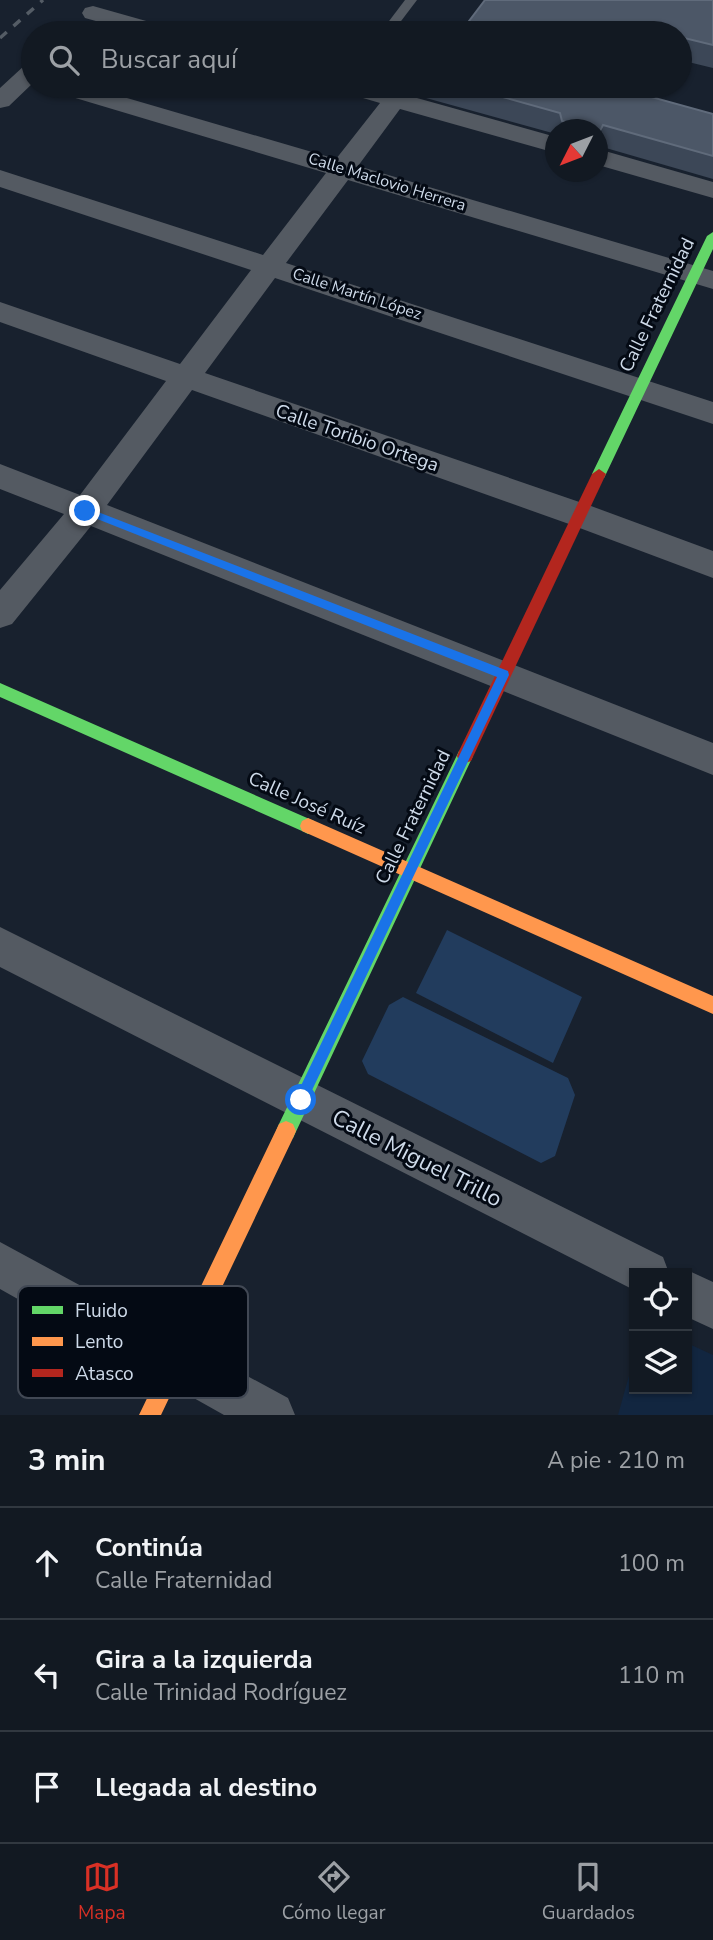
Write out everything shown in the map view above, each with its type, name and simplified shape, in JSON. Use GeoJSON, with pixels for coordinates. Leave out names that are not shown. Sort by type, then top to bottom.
{"type":"FeatureCollection","features":[{"type":"Feature","properties":{"kind":"street"},"geometry":{"type":"LineString","coordinates":[[93,13],[121,21]]}},
{"type":"Feature","properties":{"kind":"street"},"geometry":{"type":"LineString","coordinates":[[0,101],[21,83]]}},
{"type":"Feature","properties":{"kind":"street","name":"Calle Maclovio Herrera"},"geometry":{"type":"LineString","coordinates":[[102,98],[704,277]]}},
{"type":"Feature","properties":{"kind":"street"},"geometry":{"type":"LineString","coordinates":[[391,98],[545,142]]}},
{"type":"Feature","properties":{"kind":"street"},"geometry":{"type":"LineString","coordinates":[[0,614],[85,511],[395,99]]}},
{"type":"Feature","properties":{"kind":"street"},"geometry":{"type":"LineString","coordinates":[[608,160],[713,190]]}},
{"type":"Feature","properties":{"kind":"street","name":"Calle Martín López"},"geometry":{"type":"LineString","coordinates":[[0,178],[713,413]]}},
{"type":"Feature","properties":{"kind":"street","name":"Calle Fraternidad"},"geometry":{"type":"LineString","coordinates":[[212,1286],[640,389],[704,277],[713,236]]}},
{"type":"Feature","properties":{"kind":"street","name":"Calle Toribio Ortega"},"geometry":{"type":"LineString","coordinates":[[0,312],[580,515],[713,565]]}},
{"type":"Feature","properties":{"kind":"street"},"geometry":{"type":"LineString","coordinates":[[0,476],[713,759]]}},
{"type":"Feature","properties":{"kind":"street","name":"Calle José Ruíz"},"geometry":{"type":"LineString","coordinates":[[0,690],[713,1005]]}},
{"type":"Feature","properties":{"kind":"street","name":"Calle Miguel Trillo"},"geometry":{"type":"LineString","coordinates":[[0,946],[637,1268]]}},
{"type":"Feature","properties":{"kind":"street"},"geometry":{"type":"LineString","coordinates":[[0,1264],[40,1286]]}},
{"type":"Feature","properties":{"kind":"street","name":"Calle Fraternidad"},"geometry":{"type":"LineString","coordinates":[[150,1415],[158,1398]]}},
{"type":"Feature","properties":{"kind":"street"},"geometry":{"type":"LineString","coordinates":[[241,1398],[271,1415]]}},
{"type":"Feature","properties":{"kind":"lane"},"geometry":{"type":"LineString","coordinates":[[395,21],[411,0]]}},
{"type":"Feature","properties":{"kind":"shaded area"},"geometry":{"type":"Polygon","coordinates":[[[447,930],[582,997],[553,1063],[416,993],[447,930]]]}},
{"type":"Feature","properties":{"kind":"shaded area"},"geometry":{"type":"Polygon","coordinates":[[[403,997],[568,1078],[575,1095],[555,1156],[541,1163],[368,1074],[362,1061],[389,1005],[403,997]]]}},
{"type":"Feature","properties":{"kind":"shaded area"},"geometry":{"type":"Polygon","coordinates":[[[692,1345],[713,1355],[713,1415],[618,1415],[629,1376],[629,1394],[692,1394],[692,1345]]]}},
{"type":"Feature","properties":{"kind":"building"},"geometry":{"type":"Polygon","coordinates":[[[485,0],[713,0],[713,45],[692,40],[692,21],[469,21],[485,0]]]}},
{"type":"Feature","properties":{"kind":"building"},"geometry":{"type":"Polygon","coordinates":[[[506,98],[655,98],[713,114],[713,156],[608,126],[608,119],[562,119],[560,113],[506,98]]]}},
{"type":"Feature","properties":{"kind":"railway"},"geometry":{"type":"LineString","coordinates":[[0,38],[43,0]]}},
{"type":"Feature","properties":{"kind":"traffic: fast"},"geometry":{"type":"LineString","coordinates":[[599,474],[713,236]]}},
{"type":"Feature","properties":{"kind":"traffic: fast"},"geometry":{"type":"LineString","coordinates":[[0,690],[308,826]]}},
{"type":"Feature","properties":{"kind":"traffic: fast"},"geometry":{"type":"LineString","coordinates":[[286,1131],[465,756]]}},
{"type":"Feature","properties":{"kind":"traffic: slow"},"geometry":{"type":"LineString","coordinates":[[308,826],[713,1005]]}},
{"type":"Feature","properties":{"kind":"traffic: slow"},"geometry":{"type":"LineString","coordinates":[[212,1286],[286,1131]]}},
{"type":"Feature","properties":{"kind":"traffic: slow"},"geometry":{"type":"LineString","coordinates":[[150,1415],[158,1398]]}},
{"type":"Feature","properties":{"kind":"traffic: jam"},"geometry":{"type":"LineString","coordinates":[[465,756],[599,474]]}},
{"type":"Feature","properties":{"kind":"route"},"geometry":{"type":"LineString","coordinates":[[85,511],[504,675],[301,1100]]}}]}
